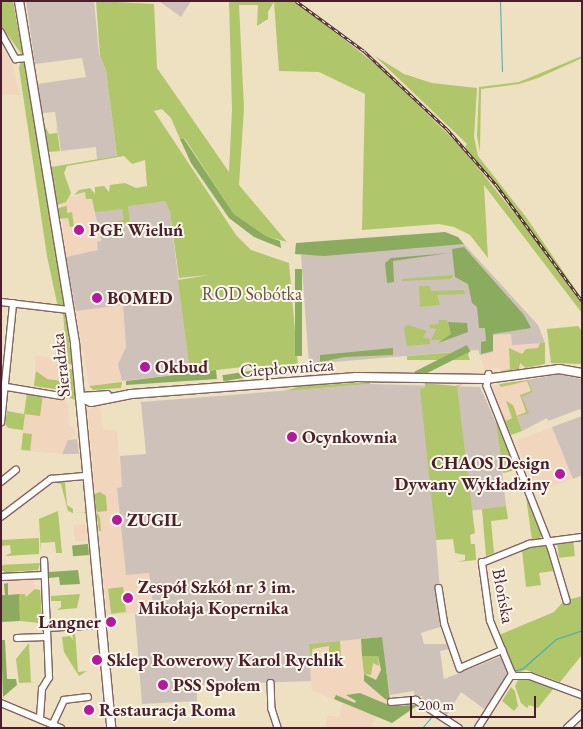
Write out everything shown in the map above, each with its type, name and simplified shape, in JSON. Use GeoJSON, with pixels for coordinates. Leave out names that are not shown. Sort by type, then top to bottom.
{"type":"FeatureCollection","features":[{"type":"Feature","properties":{"kind":"main road","name":"Sieradzka"},"geometry":{"type":"LineString","coordinates":[[19,1],[70,310],[111,728]]}},
{"type":"Feature","properties":{"kind":"main road","name":"Ciepłownicza"},"geometry":{"type":"LineString","coordinates":[[485,376],[549,365],[582,368]]}},
{"type":"Feature","properties":{"kind":"main road","name":"Ciepłownicza"},"geometry":{"type":"LineString","coordinates":[[80,398],[349,374],[485,376],[555,369],[582,373]]}},
{"type":"Feature","properties":{"kind":"main road"},"geometry":{"type":"LineString","coordinates":[[77,371],[92,398],[81,414]]}},
{"type":"Feature","properties":{"kind":"street"},"geometry":{"type":"LineString","coordinates":[[1,32],[16,59],[28,58]]}},
{"type":"Feature","properties":{"kind":"street"},"geometry":{"type":"LineString","coordinates":[[1,302],[70,310]]}},
{"type":"Feature","properties":{"kind":"street"},"geometry":{"type":"LineString","coordinates":[[1,423],[13,304]]}},
{"type":"Feature","properties":{"kind":"street"},"geometry":{"type":"LineString","coordinates":[[485,376],[548,541],[567,602]]}},
{"type":"Feature","properties":{"kind":"street"},"geometry":{"type":"LineString","coordinates":[[4,386],[61,396]]}},
{"type":"Feature","properties":{"kind":"street"},"geometry":{"type":"LineString","coordinates":[[1,482],[16,470]]}},
{"type":"Feature","properties":{"kind":"street"},"geometry":{"type":"LineString","coordinates":[[1,517],[51,479],[87,476]]}},
{"type":"Feature","properties":{"kind":"street","name":"Błońska"},"geometry":{"type":"LineString","coordinates":[[512,676],[489,618],[481,564],[486,559],[523,546],[582,537]]}},
{"type":"Feature","properties":{"kind":"street"},"geometry":{"type":"LineString","coordinates":[[40,718],[42,689],[49,678],[43,575],[44,562]]}},
{"type":"Feature","properties":{"kind":"street"},"geometry":{"type":"LineString","coordinates":[[1,577],[43,575]]}},
{"type":"Feature","properties":{"kind":"street"},"geometry":{"type":"LineString","coordinates":[[439,588],[445,625],[460,668],[502,650]]}},
{"type":"Feature","properties":{"kind":"street"},"geometry":{"type":"LineString","coordinates":[[46,628],[102,625]]}},
{"type":"Feature","properties":{"kind":"street"},"geometry":{"type":"LineString","coordinates":[[17,638],[46,636]]}},
{"type":"Feature","properties":{"kind":"street"},"geometry":{"type":"LineString","coordinates":[[478,728],[512,676],[530,676],[582,695]]}},
{"type":"Feature","properties":{"kind":"street"},"geometry":{"type":"LineString","coordinates":[[271,683],[272,709],[278,728]]}},
{"type":"Feature","properties":{"kind":"street"},"geometry":{"type":"LineString","coordinates":[[53,724],[64,700],[88,697]]}},
{"type":"Feature","properties":{"kind":"street"},"geometry":{"type":"LineString","coordinates":[[391,702],[416,700],[459,728]]}},
{"type":"Feature","properties":{"kind":"street"},"geometry":{"type":"LineString","coordinates":[[1,701],[61,728]]}},
{"type":"Feature","properties":{"kind":"street"},"geometry":{"type":"LineString","coordinates":[[567,728],[582,714]]}},
{"type":"Feature","properties":{"kind":"shaded area"},"geometry":{"type":"Polygon","coordinates":[[[26,1],[94,1],[99,54],[106,70],[117,157],[97,160],[96,147],[61,151],[55,112],[42,113],[37,84],[86,77],[82,58],[35,64],[26,1]]]}},
{"type":"Feature","properties":{"kind":"shaded area"},"geometry":{"type":"Polygon","coordinates":[[[159,1],[191,1],[181,17],[159,1]]]}},
{"type":"Feature","properties":{"kind":"shaded area"},"geometry":{"type":"Polygon","coordinates":[[[1,43],[13,67],[20,95],[1,95],[1,43]]]}},
{"type":"Feature","properties":{"kind":"shaded area"},"geometry":{"type":"Polygon","coordinates":[[[160,188],[170,212],[190,373],[122,381],[118,364],[126,347],[123,305],[76,311],[66,257],[98,250],[97,242],[101,241],[92,198],[160,188]]]}},
{"type":"Feature","properties":{"kind":"shaded area"},"geometry":{"type":"Polygon","coordinates":[[[85,192],[86,199],[92,198],[101,242],[98,251],[66,257],[60,196],[75,197],[85,192]]]}},
{"type":"Feature","properties":{"kind":"shaded area"},"geometry":{"type":"Polygon","coordinates":[[[464,244],[538,325],[545,343],[512,345],[511,334],[493,335],[493,352],[480,355],[478,350],[309,364],[301,255],[464,244]]]}},
{"type":"Feature","properties":{"kind":"shaded area"},"geometry":{"type":"Polygon","coordinates":[[[123,305],[126,347],[118,364],[122,382],[89,386],[76,311],[123,305]]]}},
{"type":"Feature","properties":{"kind":"shaded area"},"geometry":{"type":"Polygon","coordinates":[[[511,334],[512,344],[545,343],[546,361],[502,371],[499,368],[485,370],[480,355],[493,352],[493,335],[511,334]]]}},
{"type":"Feature","properties":{"kind":"shaded area"},"geometry":{"type":"Polygon","coordinates":[[[55,343],[59,343],[65,387],[61,390],[34,386],[36,355],[55,358],[55,343]]]}},
{"type":"Feature","properties":{"kind":"shaded area"},"geometry":{"type":"Polygon","coordinates":[[[559,374],[582,379],[582,412],[580,409],[548,421],[547,418],[522,431],[517,417],[528,413],[522,397],[533,392],[528,380],[559,374]]]}},
{"type":"Feature","properties":{"kind":"shaded area"},"geometry":{"type":"Polygon","coordinates":[[[528,380],[533,392],[529,413],[505,422],[492,386],[528,380]]]}},
{"type":"Feature","properties":{"kind":"shaded area"},"geometry":{"type":"Polygon","coordinates":[[[370,384],[480,387],[497,425],[506,506],[434,516],[443,626],[421,633],[424,644],[447,644],[449,649],[440,651],[444,679],[502,656],[508,675],[487,711],[461,692],[447,715],[423,700],[422,696],[415,697],[414,691],[390,695],[381,637],[309,644],[311,681],[197,685],[197,701],[142,704],[135,614],[154,611],[149,573],[126,575],[117,488],[122,487],[120,456],[146,454],[141,402],[370,384]]]}},
{"type":"Feature","properties":{"kind":"shaded area"},"geometry":{"type":"Polygon","coordinates":[[[43,395],[63,399],[68,404],[69,426],[75,428],[76,436],[68,440],[62,454],[30,451],[31,434],[23,433],[25,414],[43,395]]]}},
{"type":"Feature","properties":{"kind":"shaded area"},"geometry":{"type":"Polygon","coordinates":[[[100,405],[103,430],[117,431],[122,487],[117,488],[117,494],[126,574],[149,572],[153,611],[107,616],[88,413],[89,409],[100,405]]]}},
{"type":"Feature","properties":{"kind":"shaded area"},"geometry":{"type":"Polygon","coordinates":[[[582,416],[582,475],[573,479],[552,427],[582,416]]]}},
{"type":"Feature","properties":{"kind":"shaded area"},"geometry":{"type":"Polygon","coordinates":[[[552,427],[573,479],[543,490],[539,479],[531,482],[516,441],[552,427]]]}},
{"type":"Feature","properties":{"kind":"shaded area"},"geometry":{"type":"Polygon","coordinates":[[[77,439],[79,454],[62,454],[68,440],[77,439]]]}},
{"type":"Feature","properties":{"kind":"shaded area"},"geometry":{"type":"Polygon","coordinates":[[[86,524],[88,540],[75,541],[73,526],[86,524]]]}},
{"type":"Feature","properties":{"kind":"shaded area"},"geometry":{"type":"Polygon","coordinates":[[[33,578],[35,589],[40,590],[42,619],[1,622],[1,584],[8,583],[8,580],[33,578]]]}},
{"type":"Feature","properties":{"kind":"shaded area"},"geometry":{"type":"Polygon","coordinates":[[[382,637],[393,722],[376,717],[372,727],[326,728],[327,715],[339,717],[342,703],[312,691],[309,644],[382,637]]]}},
{"type":"Feature","properties":{"kind":"green space"},"geometry":{"type":"Polygon","coordinates":[[[1,1],[13,1],[23,56],[1,26],[1,1]]]}},
{"type":"Feature","properties":{"kind":"green space","name":"ROD Sobótka"},"geometry":{"type":"Polygon","coordinates":[[[96,1],[154,4],[157,68],[229,172],[232,110],[229,1],[296,1],[384,71],[463,149],[541,247],[582,304],[582,313],[484,185],[488,258],[470,235],[454,227],[439,224],[362,230],[365,94],[319,72],[279,71],[274,2],[268,12],[268,19],[257,26],[258,5],[239,5],[244,108],[239,185],[287,242],[266,236],[234,214],[185,139],[180,139],[171,118],[162,109],[154,111],[236,235],[251,250],[289,263],[298,366],[252,366],[190,373],[178,280],[210,275],[179,278],[170,212],[165,201],[128,206],[130,223],[101,225],[124,220],[122,209],[95,212],[92,199],[86,199],[85,192],[74,195],[79,190],[90,188],[95,194],[95,187],[104,186],[109,192],[110,185],[125,183],[136,188],[147,186],[145,160],[132,164],[124,156],[67,166],[64,173],[71,193],[66,202],[57,205],[51,167],[117,156],[106,70],[100,56],[96,1]]]}},
{"type":"Feature","properties":{"kind":"green space"},"geometry":{"type":"Polygon","coordinates":[[[375,56],[404,74],[432,83],[477,88],[474,137],[478,156],[526,217],[582,299],[465,147],[467,144],[375,56]]]}},
{"type":"Feature","properties":{"kind":"green space"},"geometry":{"type":"Polygon","coordinates":[[[582,56],[580,59],[538,78],[519,84],[481,89],[480,152],[477,136],[479,87],[519,82],[582,56]]]}},
{"type":"Feature","properties":{"kind":"green space"},"geometry":{"type":"Polygon","coordinates":[[[21,61],[24,61],[65,307],[59,307],[57,303],[47,256],[19,68],[21,61]]]}},
{"type":"Feature","properties":{"kind":"green space"},"geometry":{"type":"Polygon","coordinates":[[[56,122],[60,151],[49,152],[44,124],[49,134],[57,133],[56,122]]]}},
{"type":"Feature","properties":{"kind":"green space"},"geometry":{"type":"Polygon","coordinates":[[[180,139],[184,139],[234,214],[266,236],[280,241],[281,248],[254,237],[229,218],[191,163],[180,139]]]}},
{"type":"Feature","properties":{"kind":"green space"},"geometry":{"type":"Polygon","coordinates":[[[67,206],[67,213],[72,212],[74,227],[70,227],[68,218],[59,219],[58,208],[67,206]]]}},
{"type":"Feature","properties":{"kind":"green space"},"geometry":{"type":"Polygon","coordinates":[[[445,232],[458,237],[464,244],[324,256],[295,254],[296,243],[445,232]]]}},
{"type":"Feature","properties":{"kind":"green space"},"geometry":{"type":"Polygon","coordinates":[[[464,247],[524,315],[531,328],[493,334],[493,351],[481,354],[481,342],[486,341],[485,328],[479,328],[477,307],[472,303],[468,284],[455,277],[452,249],[464,247]]]}},
{"type":"Feature","properties":{"kind":"green space"},"geometry":{"type":"Polygon","coordinates":[[[449,253],[393,261],[394,282],[387,283],[385,263],[391,258],[449,253]]]}},
{"type":"Feature","properties":{"kind":"green space"},"geometry":{"type":"Polygon","coordinates":[[[295,269],[302,269],[302,356],[295,356],[295,269]]]}},
{"type":"Feature","properties":{"kind":"green space"},"geometry":{"type":"Polygon","coordinates":[[[453,275],[451,279],[402,281],[402,279],[453,275]]]}},
{"type":"Feature","properties":{"kind":"green space"},"geometry":{"type":"Polygon","coordinates":[[[419,286],[430,286],[431,291],[464,290],[465,294],[437,295],[440,305],[420,307],[419,286]]]}},
{"type":"Feature","properties":{"kind":"green space"},"geometry":{"type":"Polygon","coordinates":[[[63,313],[66,314],[72,365],[68,364],[63,313]]]}},
{"type":"Feature","properties":{"kind":"green space"},"geometry":{"type":"Polygon","coordinates":[[[439,320],[447,320],[451,334],[444,340],[431,340],[436,329],[430,328],[429,325],[438,324],[439,320]]]}},
{"type":"Feature","properties":{"kind":"green space"},"geometry":{"type":"Polygon","coordinates":[[[448,322],[467,323],[468,332],[438,343],[451,334],[448,322]]]}},
{"type":"Feature","properties":{"kind":"green space"},"geometry":{"type":"Polygon","coordinates":[[[408,325],[427,331],[423,337],[430,339],[430,344],[407,346],[404,328],[408,325]]]}},
{"type":"Feature","properties":{"kind":"green space"},"geometry":{"type":"Polygon","coordinates":[[[578,326],[582,331],[582,364],[551,363],[547,329],[578,326]]]}},
{"type":"Feature","properties":{"kind":"green space"},"geometry":{"type":"Polygon","coordinates":[[[540,343],[545,343],[545,364],[526,368],[520,363],[519,369],[498,372],[510,369],[509,348],[522,354],[526,349],[538,348],[540,343]]]}},
{"type":"Feature","properties":{"kind":"green space"},"geometry":{"type":"Polygon","coordinates":[[[467,345],[470,351],[418,378],[414,372],[467,345]]]}},
{"type":"Feature","properties":{"kind":"green space"},"geometry":{"type":"Polygon","coordinates":[[[393,348],[393,355],[345,357],[320,362],[320,355],[393,348]]]}},
{"type":"Feature","properties":{"kind":"green space"},"geometry":{"type":"Polygon","coordinates":[[[470,351],[468,355],[470,360],[407,360],[407,356],[470,351]]]}},
{"type":"Feature","properties":{"kind":"green space"},"geometry":{"type":"Polygon","coordinates":[[[61,369],[73,369],[75,400],[61,395],[61,390],[34,386],[36,371],[47,379],[61,381],[61,369]]]}},
{"type":"Feature","properties":{"kind":"green space"},"geometry":{"type":"Polygon","coordinates":[[[216,370],[217,379],[126,385],[126,381],[216,370]]]}},
{"type":"Feature","properties":{"kind":"green space"},"geometry":{"type":"Polygon","coordinates":[[[256,370],[257,376],[223,381],[222,375],[256,370]]]}},
{"type":"Feature","properties":{"kind":"green space"},"geometry":{"type":"Polygon","coordinates":[[[528,380],[533,392],[522,397],[529,413],[517,417],[522,431],[511,435],[499,406],[506,421],[512,418],[506,401],[513,405],[517,416],[526,412],[520,395],[531,391],[527,381],[501,387],[499,384],[528,380]]]}},
{"type":"Feature","properties":{"kind":"green space"},"geometry":{"type":"Polygon","coordinates":[[[122,382],[121,388],[93,390],[89,386],[122,382]]]}},
{"type":"Feature","properties":{"kind":"green space"},"geometry":{"type":"Polygon","coordinates":[[[370,382],[370,384],[283,391],[302,386],[370,382]]]}},
{"type":"Feature","properties":{"kind":"green space"},"geometry":{"type":"Polygon","coordinates":[[[425,383],[455,386],[463,384],[457,387],[475,533],[470,535],[471,544],[475,544],[476,560],[457,562],[465,560],[465,555],[455,553],[453,539],[436,540],[420,389],[425,388],[425,383]]]}},
{"type":"Feature","properties":{"kind":"green space"},"geometry":{"type":"Polygon","coordinates":[[[27,393],[43,395],[40,416],[25,414],[23,430],[8,428],[5,424],[7,411],[24,414],[27,393]]]}},
{"type":"Feature","properties":{"kind":"green space"},"geometry":{"type":"Polygon","coordinates":[[[496,422],[499,423],[542,532],[540,539],[532,540],[526,497],[516,470],[503,473],[496,422]]]}},
{"type":"Feature","properties":{"kind":"green space"},"geometry":{"type":"Polygon","coordinates":[[[23,433],[32,434],[30,451],[21,450],[23,433]]]}},
{"type":"Feature","properties":{"kind":"green space"},"geometry":{"type":"Polygon","coordinates":[[[83,479],[65,482],[67,505],[73,509],[73,513],[68,511],[61,484],[53,482],[83,479]]]}},
{"type":"Feature","properties":{"kind":"green space"},"geometry":{"type":"Polygon","coordinates":[[[100,492],[106,496],[107,511],[97,512],[100,518],[101,531],[99,531],[95,494],[100,492]]]}},
{"type":"Feature","properties":{"kind":"green space"},"geometry":{"type":"Polygon","coordinates":[[[506,506],[508,519],[491,521],[494,553],[486,556],[482,509],[506,506]]]}},
{"type":"Feature","properties":{"kind":"green space"},"geometry":{"type":"Polygon","coordinates":[[[58,511],[62,553],[56,553],[55,542],[41,543],[41,554],[39,519],[58,511]]]}},
{"type":"Feature","properties":{"kind":"green space"},"geometry":{"type":"Polygon","coordinates":[[[39,538],[39,554],[5,556],[11,553],[10,545],[1,546],[1,540],[39,538]]]}},
{"type":"Feature","properties":{"kind":"green space"},"geometry":{"type":"Polygon","coordinates":[[[573,540],[575,556],[559,558],[557,542],[573,540]]]}},
{"type":"Feature","properties":{"kind":"green space"},"geometry":{"type":"Polygon","coordinates":[[[88,544],[89,555],[73,556],[72,545],[88,544]]]}},
{"type":"Feature","properties":{"kind":"green space"},"geometry":{"type":"Polygon","coordinates":[[[542,544],[547,547],[553,571],[539,573],[541,585],[526,587],[522,550],[542,544]]]}},
{"type":"Feature","properties":{"kind":"green space"},"geometry":{"type":"Polygon","coordinates":[[[40,563],[37,573],[37,570],[10,572],[10,575],[1,570],[1,565],[40,563]]]}},
{"type":"Feature","properties":{"kind":"green space"},"geometry":{"type":"Polygon","coordinates":[[[78,570],[80,584],[60,585],[59,577],[49,578],[49,572],[78,570]]]}},
{"type":"Feature","properties":{"kind":"green space"},"geometry":{"type":"Polygon","coordinates":[[[8,583],[8,595],[19,594],[20,621],[1,622],[1,595],[5,595],[4,584],[8,583]]]}},
{"type":"Feature","properties":{"kind":"green space"},"geometry":{"type":"Polygon","coordinates":[[[123,587],[126,612],[111,614],[108,589],[123,587]]]}},
{"type":"Feature","properties":{"kind":"green space"},"geometry":{"type":"Polygon","coordinates":[[[35,589],[40,590],[42,619],[39,623],[20,621],[19,594],[25,594],[26,597],[35,589]]]}},
{"type":"Feature","properties":{"kind":"green space"},"geometry":{"type":"Polygon","coordinates":[[[568,590],[571,599],[582,596],[582,655],[560,682],[526,670],[515,674],[497,632],[499,635],[554,612],[562,603],[570,600],[568,590]]]}},
{"type":"Feature","properties":{"kind":"green space"},"geometry":{"type":"Polygon","coordinates":[[[80,594],[77,608],[57,610],[61,607],[61,601],[51,601],[51,596],[80,594]]]}},
{"type":"Feature","properties":{"kind":"green space"},"geometry":{"type":"Polygon","coordinates":[[[75,631],[78,672],[87,671],[79,676],[64,652],[62,637],[70,636],[73,640],[72,632],[75,631]]]}},
{"type":"Feature","properties":{"kind":"green space"},"geometry":{"type":"Polygon","coordinates":[[[382,637],[390,700],[385,699],[364,681],[364,674],[376,680],[381,670],[378,656],[362,656],[361,639],[382,637]]]}},
{"type":"Feature","properties":{"kind":"green space"},"geometry":{"type":"Polygon","coordinates":[[[1,640],[5,640],[7,679],[16,679],[17,685],[3,697],[1,640]]]}},
{"type":"Feature","properties":{"kind":"green space"},"geometry":{"type":"Polygon","coordinates":[[[340,641],[341,658],[329,660],[329,646],[312,649],[313,658],[310,661],[309,644],[340,641]]]}},
{"type":"Feature","properties":{"kind":"green space"},"geometry":{"type":"Polygon","coordinates":[[[29,643],[31,682],[39,682],[19,683],[16,659],[29,643]]]}},
{"type":"Feature","properties":{"kind":"green space"},"geometry":{"type":"Polygon","coordinates":[[[362,656],[378,656],[379,666],[373,663],[371,675],[364,674],[362,656]]]}},
{"type":"Feature","properties":{"kind":"green space"},"geometry":{"type":"Polygon","coordinates":[[[519,678],[554,688],[538,708],[529,705],[527,708],[521,703],[515,686],[519,678]]]}},
{"type":"Feature","properties":{"kind":"green space"},"geometry":{"type":"Polygon","coordinates":[[[511,687],[515,691],[518,706],[514,711],[502,701],[511,687]]]}},
{"type":"Feature","properties":{"kind":"green space"},"geometry":{"type":"Polygon","coordinates":[[[360,693],[391,706],[418,705],[392,723],[334,699],[336,695],[355,703],[356,701],[346,695],[360,693]]]}},
{"type":"Feature","properties":{"kind":"waterway"},"geometry":{"type":"LineString","coordinates":[[500,1],[502,71]]}},
{"type":"Feature","properties":{"kind":"waterway"},"geometry":{"type":"LineString","coordinates":[[514,671],[523,668],[556,639],[582,630]]}},
{"type":"Feature","properties":{"kind":"waterway"},"geometry":{"type":"LineString","coordinates":[[422,728],[433,715]]}},
{"type":"Feature","properties":{"kind":"railway"},"geometry":{"type":"LineString","coordinates":[[296,1],[364,51],[447,129],[497,186],[582,301]]}},
{"type":"Feature","properties":{"kind":"place","name":"PGE Wieluń"},"geometry":{"type":"Point","coordinates":[79,230]}},
{"type":"Feature","properties":{"kind":"place","name":"BOMED"},"geometry":{"type":"Point","coordinates":[97,298]}},
{"type":"Feature","properties":{"kind":"place","name":"Okbud"},"geometry":{"type":"Point","coordinates":[145,367]}},
{"type":"Feature","properties":{"kind":"place","name":"Ocynkownia"},"geometry":{"type":"Point","coordinates":[292,437]}},
{"type":"Feature","properties":{"kind":"place","name":"CHAOS Design Dywany Wykładziny"},"geometry":{"type":"Point","coordinates":[560,474]}},
{"type":"Feature","properties":{"kind":"place","name":"ZUGIL"},"geometry":{"type":"Point","coordinates":[117,520]}},
{"type":"Feature","properties":{"kind":"place","name":"Zespół Szkół nr 3 im. Mikołaja Kopernika"},"geometry":{"type":"Point","coordinates":[128,598]}},
{"type":"Feature","properties":{"kind":"place","name":"Langner"},"geometry":{"type":"Point","coordinates":[111,622]}},
{"type":"Feature","properties":{"kind":"place","name":"Sklep Rowerowy Karol Rychlik"},"geometry":{"type":"Point","coordinates":[97,660]}},
{"type":"Feature","properties":{"kind":"place","name":"PSS Społem"},"geometry":{"type":"Point","coordinates":[163,685]}},
{"type":"Feature","properties":{"kind":"place","name":"Restauracja Roma"},"geometry":{"type":"Point","coordinates":[89,710]}}]}
